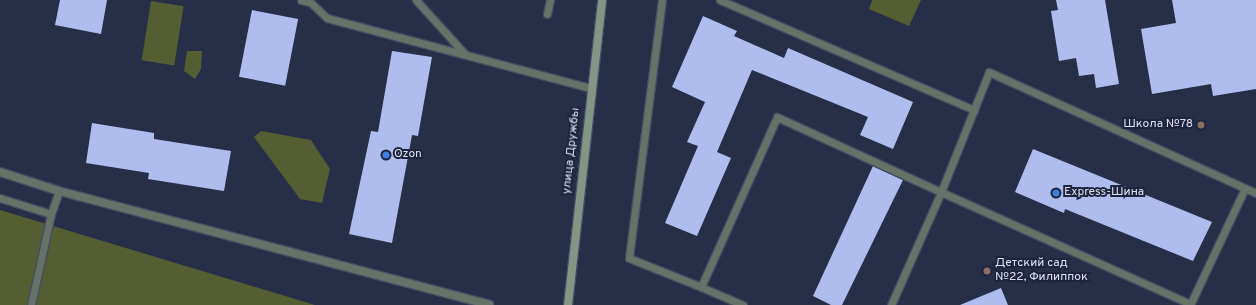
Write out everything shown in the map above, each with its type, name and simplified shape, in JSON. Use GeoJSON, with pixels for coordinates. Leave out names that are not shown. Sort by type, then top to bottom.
{"type":"FeatureCollection","features":[{"type":"Feature","properties":{"kind":"street","name":"улица Дружбы"},"geometry":{"type":"LineString","coordinates":[[568,305],[602,0]]}},
{"type":"Feature","properties":{"kind":"street"},"geometry":{"type":"LineString","coordinates":[[0,172],[59,191],[490,305]]}},
{"type":"Feature","properties":{"kind":"lane"},"geometry":{"type":"LineString","coordinates":[[301,0],[310,2],[327,18],[591,88]]}},
{"type":"Feature","properties":{"kind":"lane"},"geometry":{"type":"LineString","coordinates":[[416,0],[464,54]]}},
{"type":"Feature","properties":{"kind":"lane"},"geometry":{"type":"LineString","coordinates":[[547,14],[550,0]]}},
{"type":"Feature","properties":{"kind":"lane"},"geometry":{"type":"LineString","coordinates":[[662,0],[629,258],[701,286],[743,305]]}},
{"type":"Feature","properties":{"kind":"lane"},"geometry":{"type":"LineString","coordinates":[[720,0],[974,110]]}},
{"type":"Feature","properties":{"kind":"lane"},"geometry":{"type":"LineString","coordinates":[[891,305],[941,192],[989,72],[1256,193]]}},
{"type":"Feature","properties":{"kind":"lane"},"geometry":{"type":"LineString","coordinates":[[701,286],[777,117],[1190,304],[1245,188]]}},
{"type":"Feature","properties":{"kind":"lane"},"geometry":{"type":"LineString","coordinates":[[31,305],[51,214],[59,191]]}},
{"type":"Feature","properties":{"kind":"lane"},"geometry":{"type":"LineString","coordinates":[[0,198],[51,214]]}},
{"type":"Feature","properties":{"kind":"green space"},"geometry":{"type":"Polygon","coordinates":[[[872,0],[921,0],[909,26],[869,9],[872,0]]]}},
{"type":"Feature","properties":{"kind":"green space"},"geometry":{"type":"Polygon","coordinates":[[[151,1],[184,6],[174,65],[142,60],[151,1]]]}},
{"type":"Feature","properties":{"kind":"green space"},"geometry":{"type":"Polygon","coordinates":[[[187,51],[202,51],[201,69],[195,79],[184,71],[187,51]]]}},
{"type":"Feature","properties":{"kind":"green space"},"geometry":{"type":"Polygon","coordinates":[[[261,131],[311,140],[330,169],[322,203],[300,199],[254,137],[261,131]]]}},
{"type":"Feature","properties":{"kind":"green space"},"geometry":{"type":"Polygon","coordinates":[[[0,210],[315,305],[0,305],[0,210]]]}},
{"type":"Feature","properties":{"kind":"building"},"geometry":{"type":"Polygon","coordinates":[[[60,0],[107,0],[101,34],[55,25],[60,0]]]}},
{"type":"Feature","properties":{"kind":"building"},"geometry":{"type":"Polygon","coordinates":[[[1056,0],[1105,0],[1119,84],[1096,88],[1094,74],[1079,76],[1076,58],[1059,61],[1051,11],[1058,10],[1056,0]]]}},
{"type":"Feature","properties":{"kind":"building"},"geometry":{"type":"Polygon","coordinates":[[[1172,0],[1256,0],[1256,89],[1213,96],[1211,84],[1152,94],[1141,29],[1176,23],[1172,0]]]}},
{"type":"Feature","properties":{"kind":"building"},"geometry":{"type":"Polygon","coordinates":[[[252,10],[298,19],[285,86],[239,77],[252,10]]]}},
{"type":"Feature","properties":{"kind":"building"},"geometry":{"type":"Polygon","coordinates":[[[703,16],[737,31],[734,36],[784,58],[788,48],[913,102],[893,149],[860,135],[868,117],[752,70],[717,152],[731,158],[697,236],[665,223],[698,146],[687,142],[705,102],[672,87],[703,16]]]}},
{"type":"Feature","properties":{"kind":"building"},"geometry":{"type":"Polygon","coordinates":[[[392,51],[432,57],[418,136],[412,135],[392,243],[349,234],[371,131],[378,132],[392,51]]]}},
{"type":"Feature","properties":{"kind":"building"},"geometry":{"type":"Polygon","coordinates":[[[92,123],[154,133],[154,139],[231,151],[224,191],[148,179],[149,173],[86,163],[92,123]]]}},
{"type":"Feature","properties":{"kind":"building"},"geometry":{"type":"Polygon","coordinates":[[[1033,149],[1212,222],[1193,261],[1065,209],[1064,213],[1015,192],[1033,149]]]}},
{"type":"Feature","properties":{"kind":"building"},"geometry":{"type":"Polygon","coordinates":[[[873,166],[903,180],[842,305],[831,305],[813,296],[873,166]]]}},
{"type":"Feature","properties":{"kind":"building"},"geometry":{"type":"Polygon","coordinates":[[[1001,288],[1008,305],[960,305],[1001,288]]]}},
{"type":"Feature","properties":{"kind":"place","name":"Школа №78"},"geometry":{"type":"Point","coordinates":[1201,125]}},
{"type":"Feature","properties":{"kind":"place","name":"Ozon"},"geometry":{"type":"Point","coordinates":[386,155]}},
{"type":"Feature","properties":{"kind":"place","name":"Express-Шина"},"geometry":{"type":"Point","coordinates":[1056,193]}},
{"type":"Feature","properties":{"kind":"place","name":"Детский сад №22, Филиппок"},"geometry":{"type":"Point","coordinates":[987,271]}}]}
